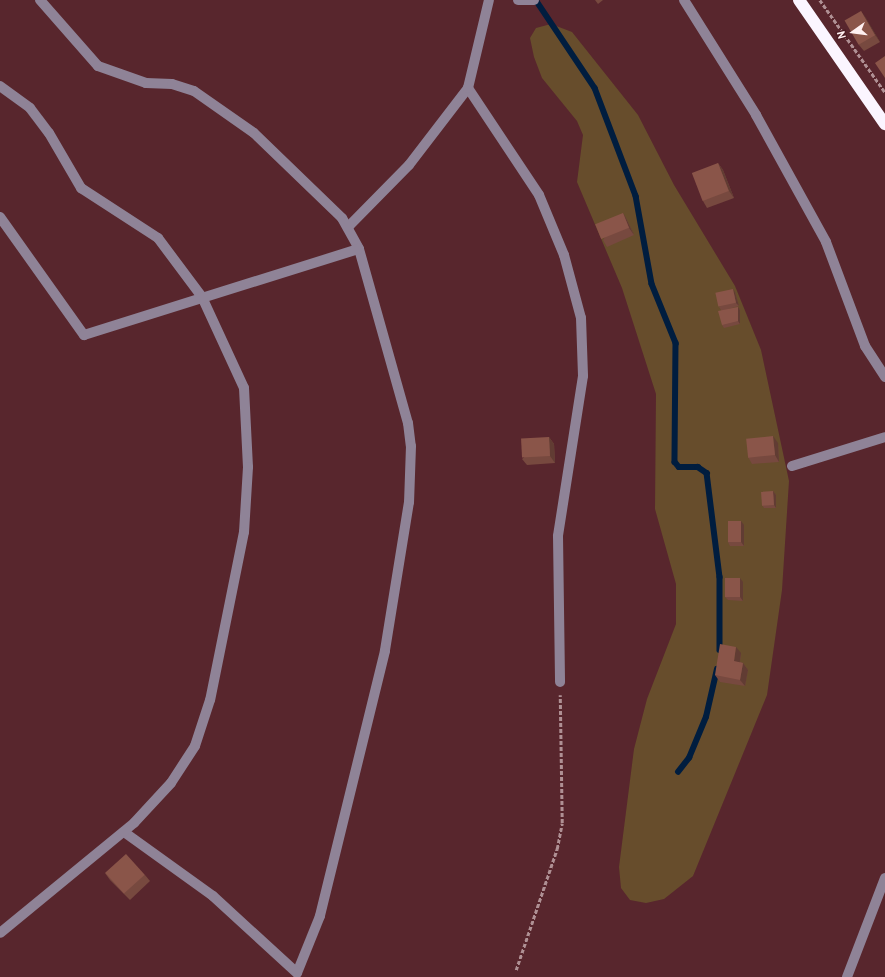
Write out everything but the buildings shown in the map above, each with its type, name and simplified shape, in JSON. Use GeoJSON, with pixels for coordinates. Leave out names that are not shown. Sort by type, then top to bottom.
{"type":"FeatureCollection","features":[{"type":"Feature","properties":{"kind":"highway"},"geometry":{"type":"LineString","coordinates":[[799,0],[885,124]]}},
{"type":"Feature","properties":{"kind":"street"},"geometry":{"type":"LineString","coordinates":[[40,0],[98,66],[146,83],[184,87],[226,111],[254,133],[348,227],[359,249],[408,423],[411,478],[382,668],[320,916],[297,973],[213,896],[124,832]]}},
{"type":"Feature","properties":{"kind":"street"},"geometry":{"type":"LineString","coordinates":[[348,227],[409,165],[468,88],[489,0]]}},
{"type":"Feature","properties":{"kind":"street"},"geometry":{"type":"LineString","coordinates":[[518,0],[533,1]]}},
{"type":"Feature","properties":{"kind":"street"},"geometry":{"type":"LineString","coordinates":[[684,0],[756,115],[826,242],[865,346],[885,377]]}},
{"type":"Feature","properties":{"kind":"street"},"geometry":{"type":"LineString","coordinates":[[0,86],[30,108],[49,133],[81,188],[158,238],[202,297],[244,388],[248,484],[244,532],[206,719],[195,746],[171,783],[124,832],[0,934]]}},
{"type":"Feature","properties":{"kind":"street"},"geometry":{"type":"LineString","coordinates":[[468,88],[539,196],[564,255],[581,318],[584,371],[558,536],[560,682]]}},
{"type":"Feature","properties":{"kind":"street"},"geometry":{"type":"LineString","coordinates":[[0,218],[84,336],[202,297],[359,249]]}},
{"type":"Feature","properties":{"kind":"street"},"geometry":{"type":"LineString","coordinates":[[792,466],[885,436]]}},
{"type":"Feature","properties":{"kind":"street"},"geometry":{"type":"LineString","coordinates":[[847,977],[885,878]]}},
{"type":"Feature","properties":{"kind":"path"},"geometry":{"type":"LineString","coordinates":[[820,0],[885,92]]}},
{"type":"Feature","properties":{"kind":"path"},"geometry":{"type":"LineString","coordinates":[[516,970],[557,849],[562,823],[560,682]]}},
{"type":"Feature","properties":{"kind":"shaded area"},"geometry":{"type":"Polygon","coordinates":[[[551,24],[572,32],[638,115],[674,185],[735,286],[761,350],[789,481],[782,590],[767,695],[693,876],[664,899],[646,903],[630,900],[621,888],[619,867],[634,749],[647,699],[676,624],[676,584],[655,509],[656,394],[622,288],[577,182],[583,135],[577,121],[542,78],[534,57],[530,38],[536,28],[551,24]]]}},
{"type":"Feature","properties":{"kind":"waterway"},"geometry":{"type":"LineString","coordinates":[[536,0],[595,88],[636,196],[652,284],[676,343],[675,462],[679,467],[698,467],[707,473],[720,577],[720,650]]}},
{"type":"Feature","properties":{"kind":"waterway"},"geometry":{"type":"LineString","coordinates":[[678,772],[689,758],[706,717],[717,669]]}}]}
